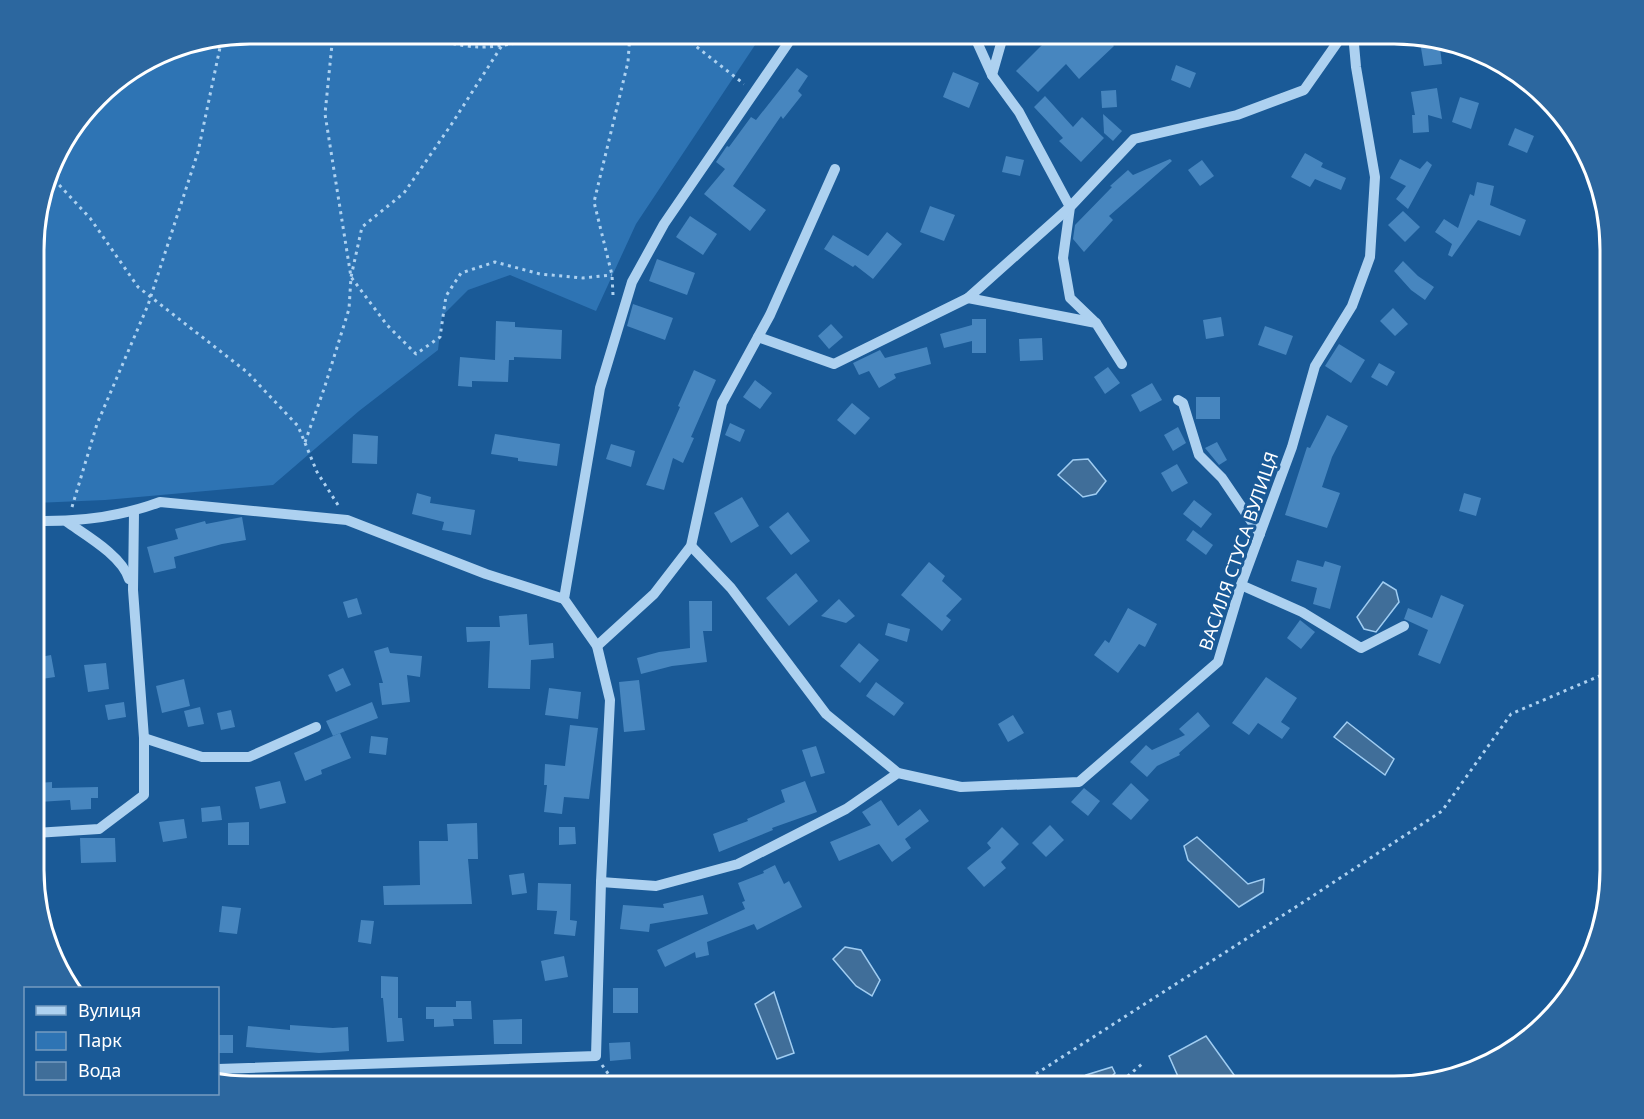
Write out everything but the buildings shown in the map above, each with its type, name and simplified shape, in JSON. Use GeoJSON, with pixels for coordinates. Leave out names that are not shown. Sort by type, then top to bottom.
{"type":"FeatureCollection","features":[{"type":"Feature","properties":{"kind":"street"},"geometry":{"type":"LineString","coordinates":[[564,599],[600,388],[632,282],[664,224],[787,44]]}},
{"type":"Feature","properties":{"kind":"street"},"geometry":{"type":"LineString","coordinates":[[978,44],[992,75],[1018,112],[1070,207],[1063,258],[1070,298],[1096,323],[1122,364]]}},
{"type":"Feature","properties":{"kind":"street"},"geometry":{"type":"LineString","coordinates":[[992,75],[1001,44]]}},
{"type":"Feature","properties":{"kind":"street"},"geometry":{"type":"LineString","coordinates":[[758,338],[834,364],[968,298],[1070,207],[1134,139],[1237,115],[1304,90],[1336,44]]}},
{"type":"Feature","properties":{"kind":"street","name":"ВАСИЛЯ СТУСА ВУЛИЦЯ"},"geometry":{"type":"LineString","coordinates":[[898,773],[961,787],[1078,782],[1218,662],[1241,585],[1292,447],[1315,366],[1352,306],[1370,257],[1375,177],[1354,44]]}},
{"type":"Feature","properties":{"kind":"street"},"geometry":{"type":"LineString","coordinates":[[597,646],[654,594],[691,546],[722,403],[770,315],[835,169]]}},
{"type":"Feature","properties":{"kind":"street"},"geometry":{"type":"LineString","coordinates":[[968,298],[1096,323]]}},
{"type":"Feature","properties":{"kind":"street"},"geometry":{"type":"LineString","coordinates":[[1178,400],[1183,403],[1199,455],[1222,478],[1260,534]]}},
{"type":"Feature","properties":{"kind":"street"},"geometry":{"type":"LineString","coordinates":[[44,521],[67,522],[134,512],[160,502],[347,520],[486,574],[564,599],[597,646],[610,700],[601,882],[596,1056],[219,1069]]}},
{"type":"Feature","properties":{"kind":"street"},"geometry":{"type":"LineString","coordinates":[[44,833],[99,830],[144,795],[144,738],[133,590],[134,512]]}},
{"type":"Feature","properties":{"kind":"street"},"geometry":{"type":"LineString","coordinates":[[67,522],[95,541],[126,568],[133,590]]}},
{"type":"Feature","properties":{"kind":"street"},"geometry":{"type":"LineString","coordinates":[[601,882],[656,886],[738,864],[846,809],[898,773],[826,714],[731,588],[691,546]]}},
{"type":"Feature","properties":{"kind":"street"},"geometry":{"type":"LineString","coordinates":[[1241,585],[1302,612],[1361,648],[1404,626]]}},
{"type":"Feature","properties":{"kind":"street"},"geometry":{"type":"LineString","coordinates":[[144,738],[202,756],[249,757],[316,727]]}},
{"type":"Feature","properties":{"kind":"path"},"geometry":{"type":"LineString","coordinates":[[332,44],[325,114],[351,277],[387,325],[416,354],[440,337],[446,296],[461,273],[495,262],[540,274],[583,278],[612,275]]}},
{"type":"Feature","properties":{"kind":"path"},"geometry":{"type":"LineString","coordinates":[[462,44],[479,47],[502,44]]}},
{"type":"Feature","properties":{"kind":"path"},"geometry":{"type":"LineString","coordinates":[[305,442],[349,309],[351,277],[362,227],[405,193],[502,44]]}},
{"type":"Feature","properties":{"kind":"path"},"geometry":{"type":"LineString","coordinates":[[613,296],[612,275],[594,202],[628,62],[629,44]]}},
{"type":"Feature","properties":{"kind":"path"},"geometry":{"type":"LineString","coordinates":[[693,44],[754,93]]}},
{"type":"Feature","properties":{"kind":"path"},"geometry":{"type":"LineString","coordinates":[[67,522],[97,424],[151,297],[198,152],[221,46]]}},
{"type":"Feature","properties":{"kind":"path"},"geometry":{"type":"LineString","coordinates":[[55,181],[90,218],[138,287],[247,372],[298,426],[317,472],[347,520]]}},
{"type":"Feature","properties":{"kind":"path"},"geometry":{"type":"LineString","coordinates":[[1033,1076],[1442,811],[1511,714],[1600,676]]}},
{"type":"Feature","properties":{"kind":"path"},"geometry":{"type":"LineString","coordinates":[[596,1056],[610,1075]]}},
{"type":"Feature","properties":{"kind":"path"},"geometry":{"type":"LineString","coordinates":[[1128,1076],[1142,1064]]}},
{"type":"Feature","properties":{"kind":"green space"},"geometry":{"type":"Polygon","coordinates":[[[756,44],[636,224],[596,311],[510,275],[468,290],[442,316],[438,350],[359,411],[273,485],[105,500],[44,503],[45,223],[54,184],[78,135],[114,95],[135,78],[184,54],[223,45],[756,44]]]}},
{"type":"Feature","properties":{"kind":"water"},"geometry":{"type":"Polygon","coordinates":[[[1088,459],[1106,481],[1096,494],[1083,497],[1058,475],[1073,460],[1088,459]]]}},
{"type":"Feature","properties":{"kind":"water"},"geometry":{"type":"Polygon","coordinates":[[[1383,582],[1396,590],[1399,602],[1376,632],[1364,629],[1357,617],[1383,582]]]}},
{"type":"Feature","properties":{"kind":"water"},"geometry":{"type":"Polygon","coordinates":[[[1347,722],[1394,759],[1385,775],[1334,737],[1347,722]]]}},
{"type":"Feature","properties":{"kind":"water"},"geometry":{"type":"Polygon","coordinates":[[[1197,837],[1248,884],[1264,879],[1263,892],[1239,907],[1188,860],[1184,846],[1197,837]]]}},
{"type":"Feature","properties":{"kind":"water"},"geometry":{"type":"Polygon","coordinates":[[[845,947],[861,950],[880,980],[872,996],[856,986],[833,959],[845,947]]]}},
{"type":"Feature","properties":{"kind":"water"},"geometry":{"type":"Polygon","coordinates":[[[774,992],[794,1053],[777,1059],[755,1004],[774,992]]]}},
{"type":"Feature","properties":{"kind":"water"},"geometry":{"type":"Polygon","coordinates":[[[1206,1036],[1235,1076],[1178,1076],[1169,1056],[1206,1036]]]}},
{"type":"Feature","properties":{"kind":"water"},"geometry":{"type":"Polygon","coordinates":[[[1112,1067],[1115,1073],[1112,1076],[1086,1075],[1112,1067]]]}}]}
